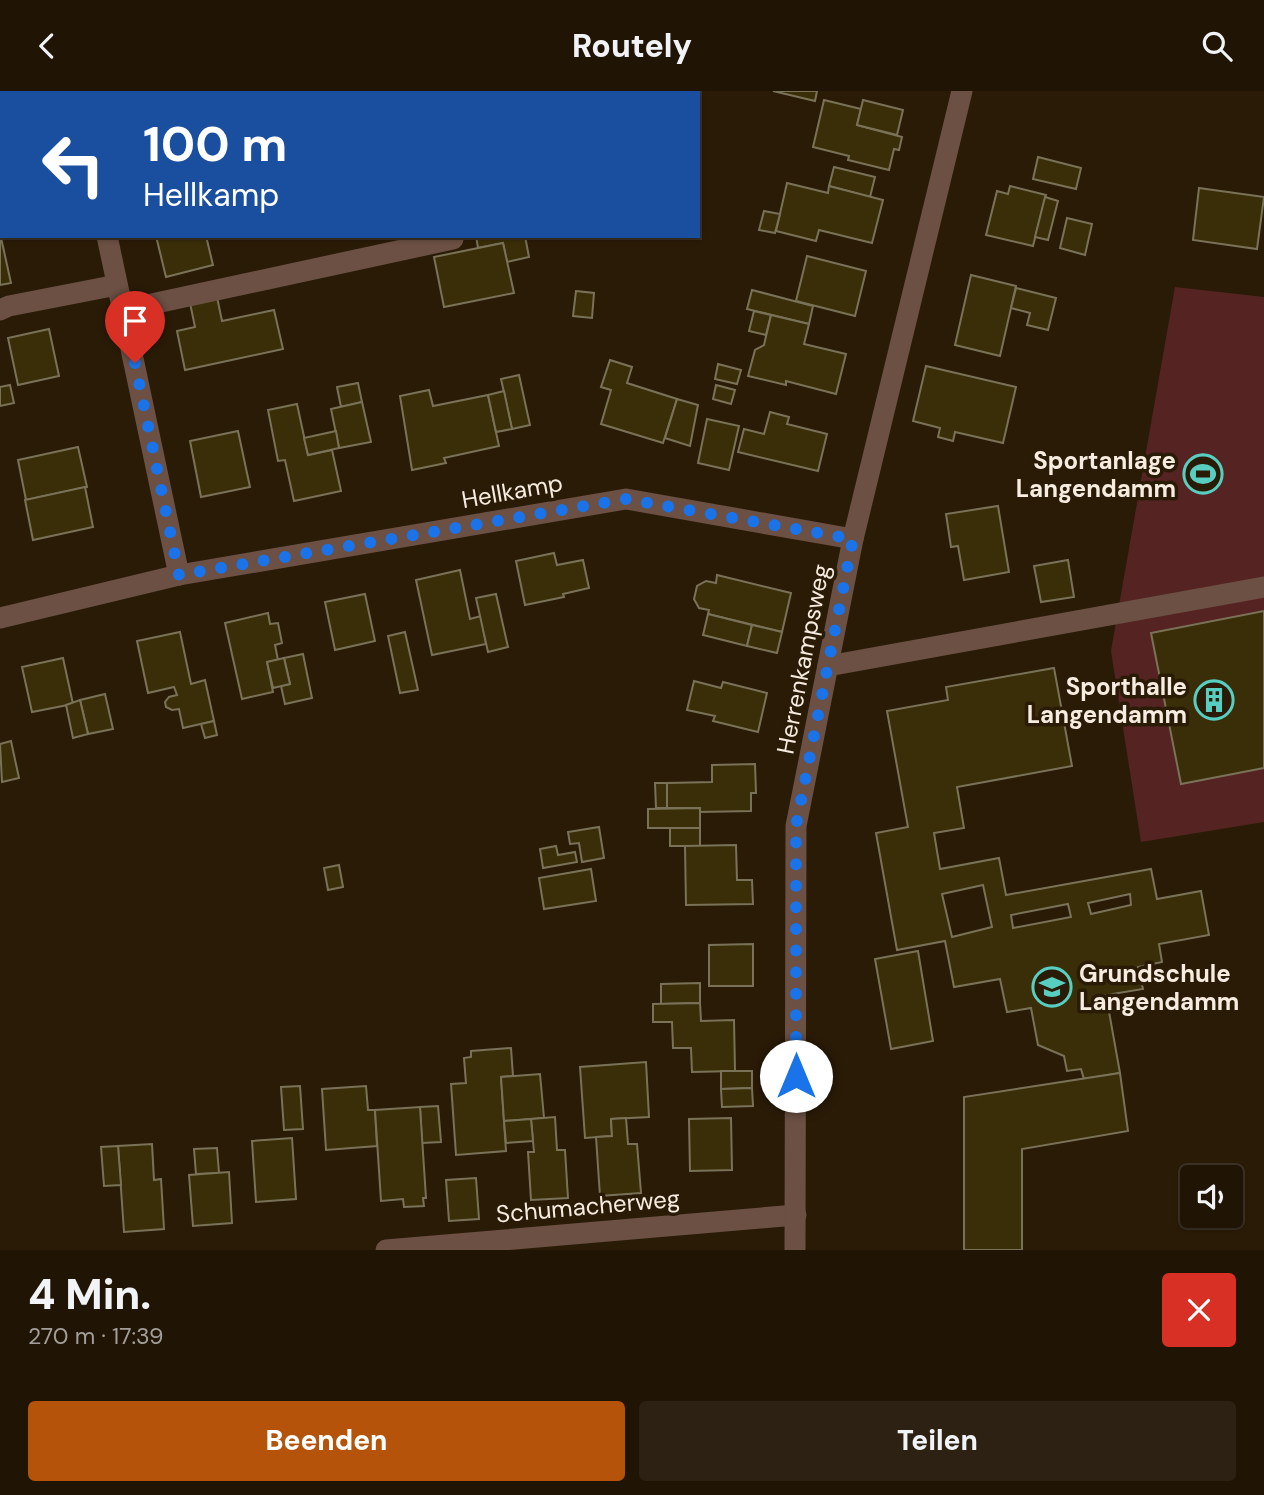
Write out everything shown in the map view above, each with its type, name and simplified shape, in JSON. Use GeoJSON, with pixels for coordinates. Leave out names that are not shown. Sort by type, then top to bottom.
{"type":"FeatureCollection","features":[{"type":"Feature","properties":{"kind":"street","name":"Herrenkampsweg"},"geometry":{"type":"LineString","coordinates":[[795,1250],[796,826],[853,539],[962,91]]}},
{"type":"Feature","properties":{"kind":"street"},"geometry":{"type":"LineString","coordinates":[[107,238],[179,575]]}},
{"type":"Feature","properties":{"kind":"street"},"geometry":{"type":"LineString","coordinates":[[124,310],[453,239]]}},
{"type":"Feature","properties":{"kind":"street"},"geometry":{"type":"LineString","coordinates":[[0,310],[117,285]]}},
{"type":"Feature","properties":{"kind":"street","name":"Hellkamp"},"geometry":{"type":"LineString","coordinates":[[0,618],[179,575],[626,499],[853,539]]}},
{"type":"Feature","properties":{"kind":"street"},"geometry":{"type":"LineString","coordinates":[[828,666],[1264,587]]}},
{"type":"Feature","properties":{"kind":"street","name":"Schumacherweg"},"geometry":{"type":"LineString","coordinates":[[386,1250],[796,1215]]}},
{"type":"Feature","properties":{"kind":"shaded area","name":"Sportanlage Langendamm"},"geometry":{"type":"Polygon","coordinates":[[[1175,287],[1264,297],[1264,822],[1141,842],[1111,651],[1175,287]]]}},
{"type":"Feature","properties":{"kind":"building"},"geometry":{"type":"Polygon","coordinates":[[[773,91],[817,91],[815,101],[773,91]]]}},
{"type":"Feature","properties":{"kind":"building"},"geometry":{"type":"Polygon","coordinates":[[[824,100],[861,109],[857,125],[902,137],[899,150],[894,149],[889,170],[848,160],[849,156],[813,147],[824,100]]]}},
{"type":"Feature","properties":{"kind":"building"},"geometry":{"type":"Polygon","coordinates":[[[863,100],[903,110],[897,135],[857,125],[863,100]]]}},
{"type":"Feature","properties":{"kind":"building"},"geometry":{"type":"Polygon","coordinates":[[[1038,157],[1081,168],[1076,189],[1033,179],[1038,157]]]}},
{"type":"Feature","properties":{"kind":"building"},"geometry":{"type":"Polygon","coordinates":[[[834,167],[875,177],[870,197],[829,186],[834,167]]]}},
{"type":"Feature","properties":{"kind":"building"},"geometry":{"type":"Polygon","coordinates":[[[787,183],[828,193],[829,186],[883,200],[872,243],[819,230],[816,241],[776,231],[787,183]]]}},
{"type":"Feature","properties":{"kind":"building"},"geometry":{"type":"Polygon","coordinates":[[[1010,186],[1046,195],[1033,246],[986,235],[997,191],[1008,194],[1010,186]]]}},
{"type":"Feature","properties":{"kind":"building"},"geometry":{"type":"Polygon","coordinates":[[[1199,188],[1264,197],[1257,249],[1193,240],[1199,188]]]}},
{"type":"Feature","properties":{"kind":"building"},"geometry":{"type":"Polygon","coordinates":[[[1045,197],[1058,201],[1048,240],[1035,237],[1045,197]]]}},
{"type":"Feature","properties":{"kind":"building"},"geometry":{"type":"Polygon","coordinates":[[[764,211],[780,214],[775,233],[759,230],[764,211]]]}},
{"type":"Feature","properties":{"kind":"building"},"geometry":{"type":"Polygon","coordinates":[[[1067,218],[1092,224],[1085,255],[1060,248],[1067,218]]]}},
{"type":"Feature","properties":{"kind":"building"},"geometry":{"type":"Polygon","coordinates":[[[0,238],[1,238],[11,283],[0,285],[0,238]]]}},
{"type":"Feature","properties":{"kind":"building"},"geometry":{"type":"Polygon","coordinates":[[[156,238],[206,238],[213,265],[166,277],[156,238]]]}},
{"type":"Feature","properties":{"kind":"building"},"geometry":{"type":"Polygon","coordinates":[[[476,238],[525,238],[529,257],[507,262],[503,243],[478,248],[476,238]]]}},
{"type":"Feature","properties":{"kind":"building"},"geometry":{"type":"Polygon","coordinates":[[[503,243],[514,293],[444,307],[434,257],[503,243]]]}},
{"type":"Feature","properties":{"kind":"building"},"geometry":{"type":"Polygon","coordinates":[[[807,256],[866,271],[855,316],[796,301],[807,256]]]}},
{"type":"Feature","properties":{"kind":"building"},"geometry":{"type":"Polygon","coordinates":[[[971,275],[1016,286],[1000,356],[955,345],[971,275]]]}},
{"type":"Feature","properties":{"kind":"building"},"geometry":{"type":"Polygon","coordinates":[[[1016,288],[1056,298],[1048,330],[1027,325],[1030,313],[1011,308],[1016,288]]]}},
{"type":"Feature","properties":{"kind":"building"},"geometry":{"type":"Polygon","coordinates":[[[752,290],[813,306],[809,324],[747,309],[752,290]]]}},
{"type":"Feature","properties":{"kind":"building"},"geometry":{"type":"Polygon","coordinates":[[[576,291],[594,293],[592,318],[573,316],[576,291]]]}},
{"type":"Feature","properties":{"kind":"building"},"geometry":{"type":"Polygon","coordinates":[[[217,297],[222,321],[274,310],[283,349],[185,370],[177,331],[195,327],[190,303],[217,297]]]}},
{"type":"Feature","properties":{"kind":"building"},"geometry":{"type":"Polygon","coordinates":[[[754,311],[771,315],[766,335],[749,331],[754,311]]]}},
{"type":"Feature","properties":{"kind":"building"},"geometry":{"type":"Polygon","coordinates":[[[771,315],[809,324],[804,344],[846,354],[836,394],[786,381],[786,385],[748,376],[755,350],[764,345],[771,315]]]}},
{"type":"Feature","properties":{"kind":"building"},"geometry":{"type":"Polygon","coordinates":[[[49,329],[59,376],[18,385],[8,338],[49,329]]]}},
{"type":"Feature","properties":{"kind":"building"},"geometry":{"type":"Polygon","coordinates":[[[610,360],[632,367],[627,383],[677,399],[663,443],[601,424],[611,390],[601,387],[610,360]]]}},
{"type":"Feature","properties":{"kind":"building"},"geometry":{"type":"Polygon","coordinates":[[[718,364],[741,370],[737,384],[715,379],[718,364]]]}},
{"type":"Feature","properties":{"kind":"building"},"geometry":{"type":"Polygon","coordinates":[[[926,366],[1016,387],[1003,443],[955,432],[953,441],[938,437],[940,428],[913,421],[926,366]]]}},
{"type":"Feature","properties":{"kind":"building"},"geometry":{"type":"Polygon","coordinates":[[[519,375],[530,425],[512,429],[501,379],[519,375]]]}},
{"type":"Feature","properties":{"kind":"building"},"geometry":{"type":"Polygon","coordinates":[[[358,383],[362,402],[341,407],[337,387],[358,383]]]}},
{"type":"Feature","properties":{"kind":"building"},"geometry":{"type":"Polygon","coordinates":[[[10,385],[14,403],[0,406],[0,387],[10,385]]]}},
{"type":"Feature","properties":{"kind":"building"},"geometry":{"type":"Polygon","coordinates":[[[716,385],[735,390],[731,404],[713,399],[716,385]]]}},
{"type":"Feature","properties":{"kind":"building"},"geometry":{"type":"Polygon","coordinates":[[[429,390],[433,406],[488,395],[499,446],[444,458],[446,463],[412,470],[400,396],[429,390]]]}},
{"type":"Feature","properties":{"kind":"building"},"geometry":{"type":"Polygon","coordinates":[[[504,391],[512,429],[496,432],[488,395],[504,391]]]}},
{"type":"Feature","properties":{"kind":"building"},"geometry":{"type":"Polygon","coordinates":[[[677,399],[698,405],[690,446],[665,438],[677,399]]]}},
{"type":"Feature","properties":{"kind":"building"},"geometry":{"type":"Polygon","coordinates":[[[362,402],[371,442],[339,448],[331,409],[362,402]]]}},
{"type":"Feature","properties":{"kind":"building"},"geometry":{"type":"Polygon","coordinates":[[[297,404],[308,455],[332,450],[341,491],[294,501],[285,460],[278,461],[268,410],[297,404]]]}},
{"type":"Feature","properties":{"kind":"building"},"geometry":{"type":"Polygon","coordinates":[[[770,412],[789,417],[787,424],[827,434],[818,471],[738,452],[744,429],[764,434],[770,412]]]}},
{"type":"Feature","properties":{"kind":"building"},"geometry":{"type":"Polygon","coordinates":[[[707,419],[739,426],[729,470],[698,463],[707,419]]]}},
{"type":"Feature","properties":{"kind":"building"},"geometry":{"type":"Polygon","coordinates":[[[238,431],[250,487],[201,497],[190,441],[238,431]]]}},
{"type":"Feature","properties":{"kind":"building"},"geometry":{"type":"Polygon","coordinates":[[[336,431],[339,448],[308,455],[304,438],[336,431]]]}},
{"type":"Feature","properties":{"kind":"building"},"geometry":{"type":"Polygon","coordinates":[[[78,447],[87,487],[26,500],[18,460],[78,447]]]}},
{"type":"Feature","properties":{"kind":"building"},"geometry":{"type":"Polygon","coordinates":[[[85,487],[93,527],[33,540],[25,500],[85,487]]]}},
{"type":"Feature","properties":{"kind":"building"},"geometry":{"type":"Polygon","coordinates":[[[998,506],[1009,572],[964,580],[958,546],[951,547],[946,514],[998,506]]]}},
{"type":"Feature","properties":{"kind":"building"},"geometry":{"type":"Polygon","coordinates":[[[554,553],[557,565],[583,560],[589,588],[563,594],[564,597],[525,605],[516,561],[554,553]]]}},
{"type":"Feature","properties":{"kind":"building"},"geometry":{"type":"Polygon","coordinates":[[[1068,560],[1074,597],[1041,602],[1034,566],[1068,560]]]}},
{"type":"Feature","properties":{"kind":"building"},"geometry":{"type":"Polygon","coordinates":[[[460,570],[470,619],[481,616],[486,644],[432,655],[416,580],[460,570]]]}},
{"type":"Feature","properties":{"kind":"building"},"geometry":{"type":"Polygon","coordinates":[[[717,575],[791,593],[782,632],[708,614],[709,610],[699,608],[694,599],[697,586],[706,581],[716,583],[717,575]]]}},
{"type":"Feature","properties":{"kind":"building"},"geometry":{"type":"Polygon","coordinates":[[[365,594],[375,641],[335,650],[325,602],[365,594]]]}},
{"type":"Feature","properties":{"kind":"building"},"geometry":{"type":"Polygon","coordinates":[[[496,594],[508,647],[488,652],[476,598],[496,594]]]}},
{"type":"Feature","properties":{"kind":"building","name":"Sporthalle Langendamm"},"geometry":{"type":"Polygon","coordinates":[[[1264,611],[1264,768],[1181,784],[1151,633],[1264,611]]]}},
{"type":"Feature","properties":{"kind":"building"},"geometry":{"type":"Polygon","coordinates":[[[268,613],[270,624],[278,623],[282,643],[275,645],[278,660],[267,662],[273,692],[242,699],[225,623],[268,613]]]}},
{"type":"Feature","properties":{"kind":"building"},"geometry":{"type":"Polygon","coordinates":[[[708,614],[752,625],[747,646],[703,635],[708,614]]]}},
{"type":"Feature","properties":{"kind":"building"},"geometry":{"type":"Polygon","coordinates":[[[752,625],[782,632],[777,653],[747,646],[752,625]]]}},
{"type":"Feature","properties":{"kind":"building"},"geometry":{"type":"Polygon","coordinates":[[[180,632],[191,684],[205,680],[214,721],[183,728],[179,709],[166,707],[165,702],[169,697],[177,695],[174,687],[148,693],[137,641],[180,632]]]}},
{"type":"Feature","properties":{"kind":"building"},"geometry":{"type":"Polygon","coordinates":[[[405,632],[418,690],[400,693],[388,636],[405,632]]]}},
{"type":"Feature","properties":{"kind":"building"},"geometry":{"type":"Polygon","coordinates":[[[303,654],[312,698],[285,704],[281,686],[290,684],[284,658],[303,654]]]}},
{"type":"Feature","properties":{"kind":"building"},"geometry":{"type":"Polygon","coordinates":[[[63,658],[73,704],[32,712],[22,667],[63,658]]]}},
{"type":"Feature","properties":{"kind":"building"},"geometry":{"type":"Polygon","coordinates":[[[284,658],[290,684],[273,688],[267,662],[284,658]]]}},
{"type":"Feature","properties":{"kind":"building"},"geometry":{"type":"Polygon","coordinates":[[[1054,668],[1072,766],[957,787],[964,828],[934,833],[940,869],[999,858],[1006,895],[1151,869],[1157,899],[1201,891],[1209,935],[1159,944],[1162,962],[1138,967],[1143,989],[1106,995],[1120,1073],[1084,1079],[1081,1069],[1067,1071],[1064,1056],[1038,1045],[1031,1008],[1007,1012],[1000,979],[954,987],[945,941],[897,950],[876,833],[908,827],[887,711],[948,700],[946,687],[1054,668]],[[983,885],[942,894],[952,937],[992,927],[983,885]],[[1130,894],[1088,903],[1091,914],[1131,905],[1130,894]],[[1068,904],[1011,915],[1013,928],[1071,917],[1068,904]]]}},
{"type":"Feature","properties":{"kind":"building"},"geometry":{"type":"Polygon","coordinates":[[[694,681],[721,688],[723,682],[767,693],[758,732],[713,721],[715,716],[687,710],[694,681]]]}},
{"type":"Feature","properties":{"kind":"building"},"geometry":{"type":"Polygon","coordinates":[[[105,694],[113,729],[88,734],[80,700],[105,694]]]}},
{"type":"Feature","properties":{"kind":"building"},"geometry":{"type":"Polygon","coordinates":[[[80,700],[88,734],[73,738],[66,705],[80,700]]]}},
{"type":"Feature","properties":{"kind":"building"},"geometry":{"type":"Polygon","coordinates":[[[214,721],[217,735],[205,738],[201,724],[214,721]]]}},
{"type":"Feature","properties":{"kind":"building"},"geometry":{"type":"Polygon","coordinates":[[[11,741],[19,778],[2,782],[0,744],[11,741]]]}},
{"type":"Feature","properties":{"kind":"building"},"geometry":{"type":"Polygon","coordinates":[[[755,764],[756,793],[751,793],[751,811],[699,812],[700,808],[667,808],[667,783],[712,782],[712,765],[755,764]]]}},
{"type":"Feature","properties":{"kind":"building"},"geometry":{"type":"Polygon","coordinates":[[[655,783],[667,783],[667,808],[656,808],[655,783]]]}},
{"type":"Feature","properties":{"kind":"building"},"geometry":{"type":"Polygon","coordinates":[[[700,808],[700,828],[648,828],[648,809],[700,808]]]}},
{"type":"Feature","properties":{"kind":"building"},"geometry":{"type":"Polygon","coordinates":[[[599,827],[604,858],[582,862],[579,843],[570,844],[568,832],[599,827]]]}},
{"type":"Feature","properties":{"kind":"building"},"geometry":{"type":"Polygon","coordinates":[[[670,828],[700,828],[700,846],[670,846],[670,828]]]}},
{"type":"Feature","properties":{"kind":"building"},"geometry":{"type":"Polygon","coordinates":[[[736,845],[737,880],[752,880],[753,904],[686,905],[685,846],[736,845]]]}},
{"type":"Feature","properties":{"kind":"building"},"geometry":{"type":"Polygon","coordinates":[[[556,846],[558,855],[575,852],[577,862],[543,868],[540,849],[556,846]]]}},
{"type":"Feature","properties":{"kind":"building"},"geometry":{"type":"Polygon","coordinates":[[[339,865],[343,887],[328,890],[324,868],[339,865]]]}},
{"type":"Feature","properties":{"kind":"building"},"geometry":{"type":"Polygon","coordinates":[[[591,869],[596,901],[544,909],[539,878],[591,869]]]}},
{"type":"Feature","properties":{"kind":"building"},"geometry":{"type":"Polygon","coordinates":[[[753,944],[753,986],[709,986],[709,945],[753,944]]]}},
{"type":"Feature","properties":{"kind":"building"},"geometry":{"type":"Polygon","coordinates":[[[918,951],[933,1041],[891,1049],[875,959],[918,951]]]}},
{"type":"Feature","properties":{"kind":"building"},"geometry":{"type":"Polygon","coordinates":[[[700,983],[700,1003],[661,1004],[661,984],[700,983]]]}},
{"type":"Feature","properties":{"kind":"building"},"geometry":{"type":"Polygon","coordinates":[[[700,1003],[701,1021],[734,1020],[735,1071],[692,1072],[691,1048],[673,1048],[672,1022],[653,1022],[653,1004],[700,1003]]]}},
{"type":"Feature","properties":{"kind":"building"},"geometry":{"type":"Polygon","coordinates":[[[511,1048],[513,1076],[501,1077],[506,1151],[456,1155],[451,1084],[466,1083],[464,1058],[471,1057],[471,1051],[511,1048]]]}},
{"type":"Feature","properties":{"kind":"building"},"geometry":{"type":"Polygon","coordinates":[[[646,1062],[649,1117],[611,1119],[612,1136],[585,1138],[580,1067],[646,1062]]]}},
{"type":"Feature","properties":{"kind":"building"},"geometry":{"type":"Polygon","coordinates":[[[721,1071],[752,1071],[752,1088],[721,1089],[721,1071]]]}},
{"type":"Feature","properties":{"kind":"building"},"geometry":{"type":"Polygon","coordinates":[[[1120,1073],[1128,1131],[1022,1149],[1022,1250],[964,1250],[964,1097],[1120,1073]]]}},
{"type":"Feature","properties":{"kind":"building"},"geometry":{"type":"Polygon","coordinates":[[[540,1074],[544,1118],[504,1121],[501,1077],[540,1074]]]}},
{"type":"Feature","properties":{"kind":"building"},"geometry":{"type":"Polygon","coordinates":[[[300,1086],[303,1129],[284,1130],[281,1087],[300,1086]]]}},
{"type":"Feature","properties":{"kind":"building"},"geometry":{"type":"Polygon","coordinates":[[[366,1086],[368,1110],[375,1110],[377,1146],[326,1150],[322,1089],[366,1086]]]}},
{"type":"Feature","properties":{"kind":"building"},"geometry":{"type":"Polygon","coordinates":[[[752,1088],[753,1106],[722,1107],[721,1089],[752,1088]]]}},
{"type":"Feature","properties":{"kind":"building"},"geometry":{"type":"Polygon","coordinates":[[[438,1106],[441,1142],[422,1143],[420,1107],[438,1106]]]}},
{"type":"Feature","properties":{"kind":"building"},"geometry":{"type":"Polygon","coordinates":[[[420,1107],[426,1198],[423,1198],[424,1206],[404,1207],[403,1199],[381,1201],[375,1110],[420,1107]]]}},
{"type":"Feature","properties":{"kind":"building"},"geometry":{"type":"Polygon","coordinates":[[[555,1117],[557,1150],[565,1150],[568,1198],[531,1200],[528,1152],[534,1152],[531,1119],[555,1117]]]}},
{"type":"Feature","properties":{"kind":"building"},"geometry":{"type":"Polygon","coordinates":[[[626,1118],[628,1144],[637,1144],[641,1193],[600,1196],[596,1137],[612,1136],[611,1119],[626,1118]]]}},
{"type":"Feature","properties":{"kind":"building"},"geometry":{"type":"Polygon","coordinates":[[[731,1118],[732,1170],[690,1171],[689,1119],[731,1118]]]}},
{"type":"Feature","properties":{"kind":"building"},"geometry":{"type":"Polygon","coordinates":[[[531,1119],[533,1141],[506,1143],[504,1121],[531,1119]]]}},
{"type":"Feature","properties":{"kind":"building"},"geometry":{"type":"Polygon","coordinates":[[[292,1138],[296,1199],[256,1202],[252,1141],[292,1138]]]}},
{"type":"Feature","properties":{"kind":"building"},"geometry":{"type":"Polygon","coordinates":[[[152,1144],[154,1180],[161,1179],[164,1229],[124,1232],[118,1146],[152,1144]]]}},
{"type":"Feature","properties":{"kind":"building"},"geometry":{"type":"Polygon","coordinates":[[[118,1146],[121,1185],[104,1186],[101,1147],[118,1146]]]}},
{"type":"Feature","properties":{"kind":"building"},"geometry":{"type":"Polygon","coordinates":[[[217,1148],[219,1173],[196,1174],[194,1149],[217,1148]]]}},
{"type":"Feature","properties":{"kind":"building"},"geometry":{"type":"Polygon","coordinates":[[[229,1172],[232,1223],[193,1226],[189,1175],[229,1172]]]}},
{"type":"Feature","properties":{"kind":"building"},"geometry":{"type":"Polygon","coordinates":[[[476,1178],[479,1219],[449,1221],[446,1180],[476,1178]]]}},
{"type":"Feature","properties":{"kind":"place","name":"Sportanlage Langendamm"},"geometry":{"type":"Point","coordinates":[1203,474]}},
{"type":"Feature","properties":{"kind":"place","name":"Sporthalle Langendamm"},"geometry":{"type":"Point","coordinates":[1214,700]}},
{"type":"Feature","properties":{"kind":"place","name":"Grundschule Langendamm"},"geometry":{"type":"Point","coordinates":[1052,987]}},
{"type":"Feature","properties":{"kind":"route"},"geometry":{"type":"LineString","coordinates":[[135,363],[179,575],[626,499],[853,539],[796,826],[796,1076]]}}]}
